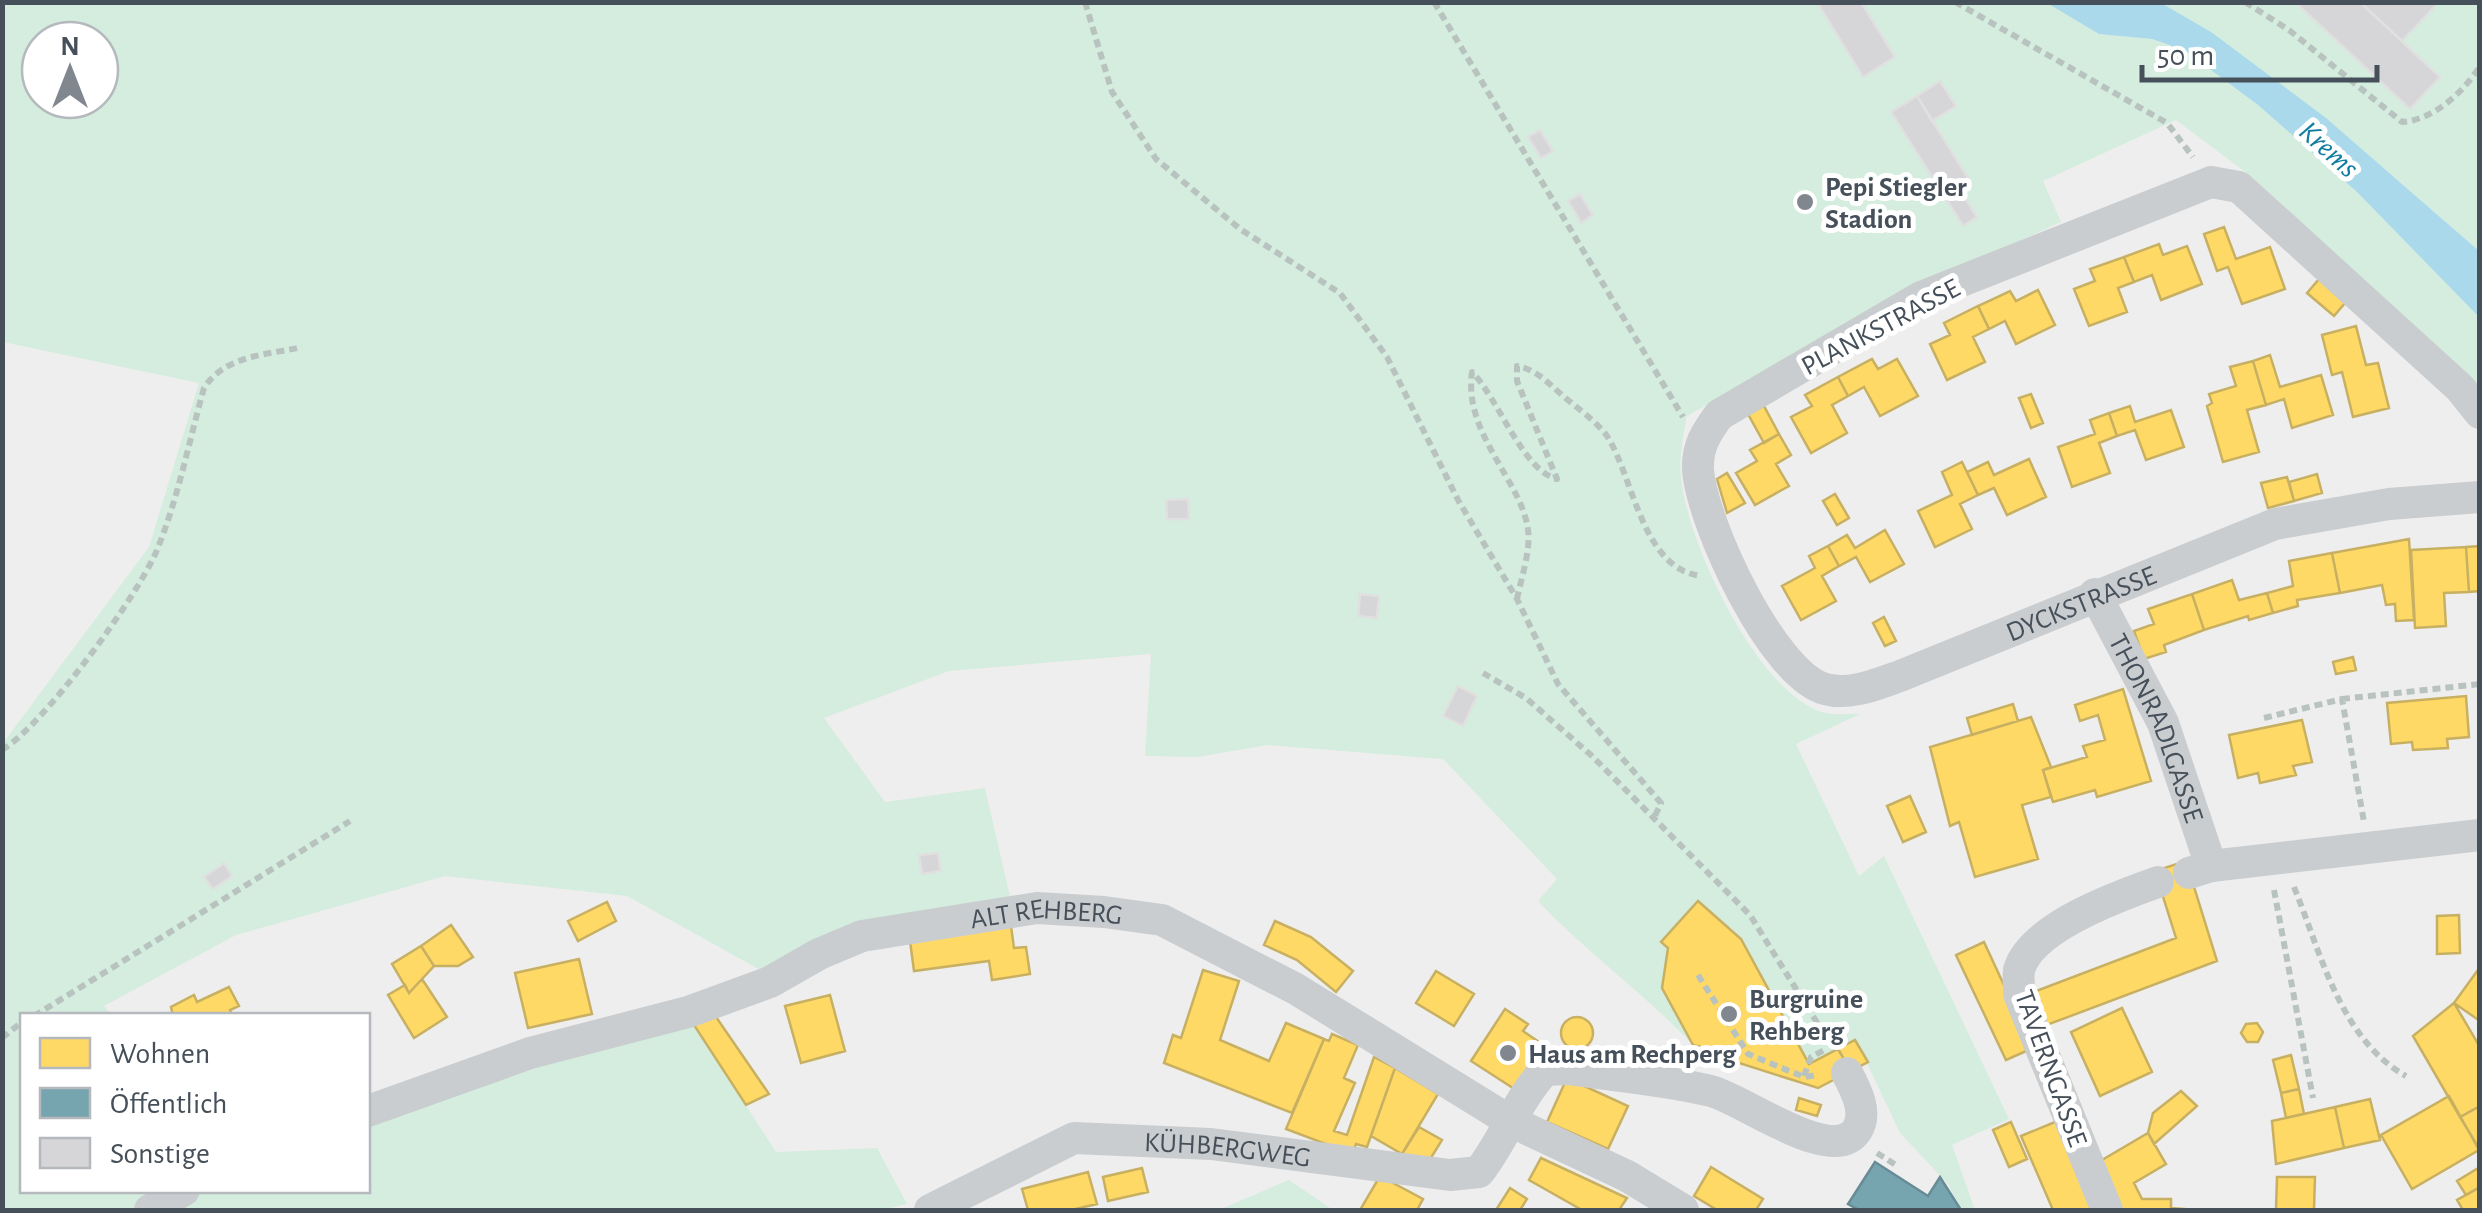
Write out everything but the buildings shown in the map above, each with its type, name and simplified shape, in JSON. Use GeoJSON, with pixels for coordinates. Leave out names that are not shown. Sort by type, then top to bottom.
{"type":"FeatureCollection","features":[{"type":"Feature","properties":{"kind":"street","name":"PLANKSTRASSE"},"geometry":{"type":"LineString","coordinates":[[1706,433],[1719,415],[1921,298],[2212,182]]}},
{"type":"Feature","properties":{"kind":"street"},"geometry":{"type":"LineString","coordinates":[[2212,182],[2238,187],[2460,388],[2480,413]]}},
{"type":"Feature","properties":{"kind":"street"},"geometry":{"type":"LineString","coordinates":[[1706,433],[1700,440],[1698,472],[1714,525],[1738,580]]}},
{"type":"Feature","properties":{"kind":"street","name":"DYCKSTRASSE"},"geometry":{"type":"LineString","coordinates":[[1738,580],[1771,640],[1797,672],[1826,689],[1859,690],[2275,524],[2389,504],[2480,497]]}},
{"type":"Feature","properties":{"kind":"street","name":"THONRADLGASSE"},"geometry":{"type":"LineString","coordinates":[[2095,594],[2164,723],[2186,874]]}},
{"type":"Feature","properties":{"kind":"street","name":"TAVERNGASSE"},"geometry":{"type":"LineString","coordinates":[[2108,1210],[2019,994],[2020,969],[2032,950],[2070,920],[2186,874],[2278,858],[2480,835]]}},
{"type":"Feature","properties":{"kind":"street","name":"ALT REHBERG"},"geometry":{"type":"LineString","coordinates":[[370,1111],[530,1054],[704,1006],[770,982],[819,954],[862,936],[1037,908],[1162,920],[1296,989],[1510,1121],[1627,1176],[1682,1210]]}},
{"type":"Feature","properties":{"kind":"street"},"geometry":{"type":"LineString","coordinates":[[1510,1121],[1545,1070],[1568,1068],[1715,1092],[1812,1138],[1836,1143],[1849,1140],[1860,1126],[1861,1109],[1834,1061]]}},
{"type":"Feature","properties":{"kind":"street","name":"KÜHBERGWEG"},"geometry":{"type":"LineString","coordinates":[[930,1210],[1074,1138],[1211,1144],[1450,1174],[1479,1172],[1510,1121]]}},
{"type":"Feature","properties":{"kind":"street"},"geometry":{"type":"LineString","coordinates":[[150,1210],[179,1193]]}},
{"type":"Feature","properties":{"kind":"path"},"geometry":{"type":"LineString","coordinates":[[1084,2],[1112,92],[1156,159],[1240,229],[1340,293],[1388,357],[1465,514],[1517,599],[1558,684],[1662,802],[1653,820]]}},
{"type":"Feature","properties":{"kind":"path"},"geometry":{"type":"LineString","coordinates":[[1434,2],[1684,418],[1706,433]]}},
{"type":"Feature","properties":{"kind":"path"},"geometry":{"type":"LineString","coordinates":[[1955,2],[2167,123],[2212,182]]}},
{"type":"Feature","properties":{"kind":"path"},"geometry":{"type":"LineString","coordinates":[[2245,2],[2288,30],[2402,122],[2424,120],[2471,80],[2480,66]]}},
{"type":"Feature","properties":{"kind":"path"},"geometry":{"type":"LineString","coordinates":[[2,750],[54,700],[143,578],[158,549],[204,388],[215,371],[232,362],[302,346]]}},
{"type":"Feature","properties":{"kind":"path"},"geometry":{"type":"LineString","coordinates":[[1517,599],[1529,532],[1491,456],[1469,389],[1472,372],[1489,389],[1519,443],[1546,476],[1557,479],[1518,381],[1518,366],[1532,369],[1605,433],[1630,480],[1654,546],[1690,575],[1738,580]]}},
{"type":"Feature","properties":{"kind":"path"},"geometry":{"type":"LineString","coordinates":[[1484,673],[1526,698],[1592,756],[1750,916],[1834,1061]]}},
{"type":"Feature","properties":{"kind":"path"},"geometry":{"type":"LineString","coordinates":[[2264,718],[2342,699],[2480,684]]}},
{"type":"Feature","properties":{"kind":"path"},"geometry":{"type":"LineString","coordinates":[[2342,699],[2368,848]]}},
{"type":"Feature","properties":{"kind":"path"},"geometry":{"type":"LineString","coordinates":[[39,1013],[350,821]]}},
{"type":"Feature","properties":{"kind":"path"},"geometry":{"type":"LineString","coordinates":[[2278,858],[2290,877],[2352,1027],[2381,1062],[2406,1076]]}},
{"type":"Feature","properties":{"kind":"path"},"geometry":{"type":"LineString","coordinates":[[2278,858],[2313,1098]]}},
{"type":"Feature","properties":{"kind":"path"},"geometry":{"type":"LineString","coordinates":[[1698,975],[1748,1054],[1804,1077]]}},
{"type":"Feature","properties":{"kind":"path"},"geometry":{"type":"LineString","coordinates":[[1804,1077],[1811,1057],[1834,1061]]}},
{"type":"Feature","properties":{"kind":"path"},"geometry":{"type":"LineString","coordinates":[[1804,1077],[1834,1061]]}},
{"type":"Feature","properties":{"kind":"green space"},"geometry":{"type":"Polygon","coordinates":[[[2,3],[2047,3],[2099,34],[2152,39],[2184,50],[2258,105],[2357,192],[2479,317],[2479,389],[2252,177],[2176,120],[2043,181],[2061,222],[1916,288],[1687,416],[1681,477],[1696,538],[1711,574],[1750,646],[1797,699],[1826,713],[1860,714],[1796,744],[1859,876],[1884,856],[2009,1119],[1952,1145],[1975,1210],[1961,1210],[1948,1184],[1900,1133],[1856,1040],[1809,1064],[1741,940],[1699,901],[1661,941],[1668,948],[1662,988],[1693,1045],[1538,901],[1557,879],[1443,759],[1268,745],[1197,757],[1145,756],[1151,654],[949,671],[824,718],[885,802],[985,788],[1011,901],[766,973],[627,896],[445,876],[236,935],[104,1006],[109,1013],[20,1013],[20,1193],[370,1193],[370,1121],[430,1098],[692,1022],[776,1152],[877,1148],[907,1204],[881,1210],[3,1210],[3,743],[149,547],[199,383],[3,342],[2,3]]]}},
{"type":"Feature","properties":{"kind":"green space"},"geometry":{"type":"Polygon","coordinates":[[[2161,3],[2479,3],[2479,251],[2286,88],[2161,3]]]}},
{"type":"Feature","properties":{"kind":"green space"},"geometry":{"type":"Polygon","coordinates":[[[1289,1180],[1333,1210],[1219,1210],[1221,1209],[1289,1180]]]}},
{"type":"Feature","properties":{"kind":"water","name":"Krems"},"geometry":{"type":"Polygon","coordinates":[[[2047,3],[2161,3],[2211,32],[2326,118],[2479,251],[2479,317],[2357,192],[2258,105],[2184,50],[2152,39],[2099,34],[2047,3]]]}},
{"type":"Feature","properties":{"kind":"place","name":"Pepi Stiegler Stadion"},"geometry":{"type":"Point","coordinates":[1805,202]}},
{"type":"Feature","properties":{"kind":"place","name":"Burgruine Rehberg"},"geometry":{"type":"Point","coordinates":[1729,1014]}},
{"type":"Feature","properties":{"kind":"place","name":"Haus am Rechperg"},"geometry":{"type":"Point","coordinates":[1508,1053]}}]}
